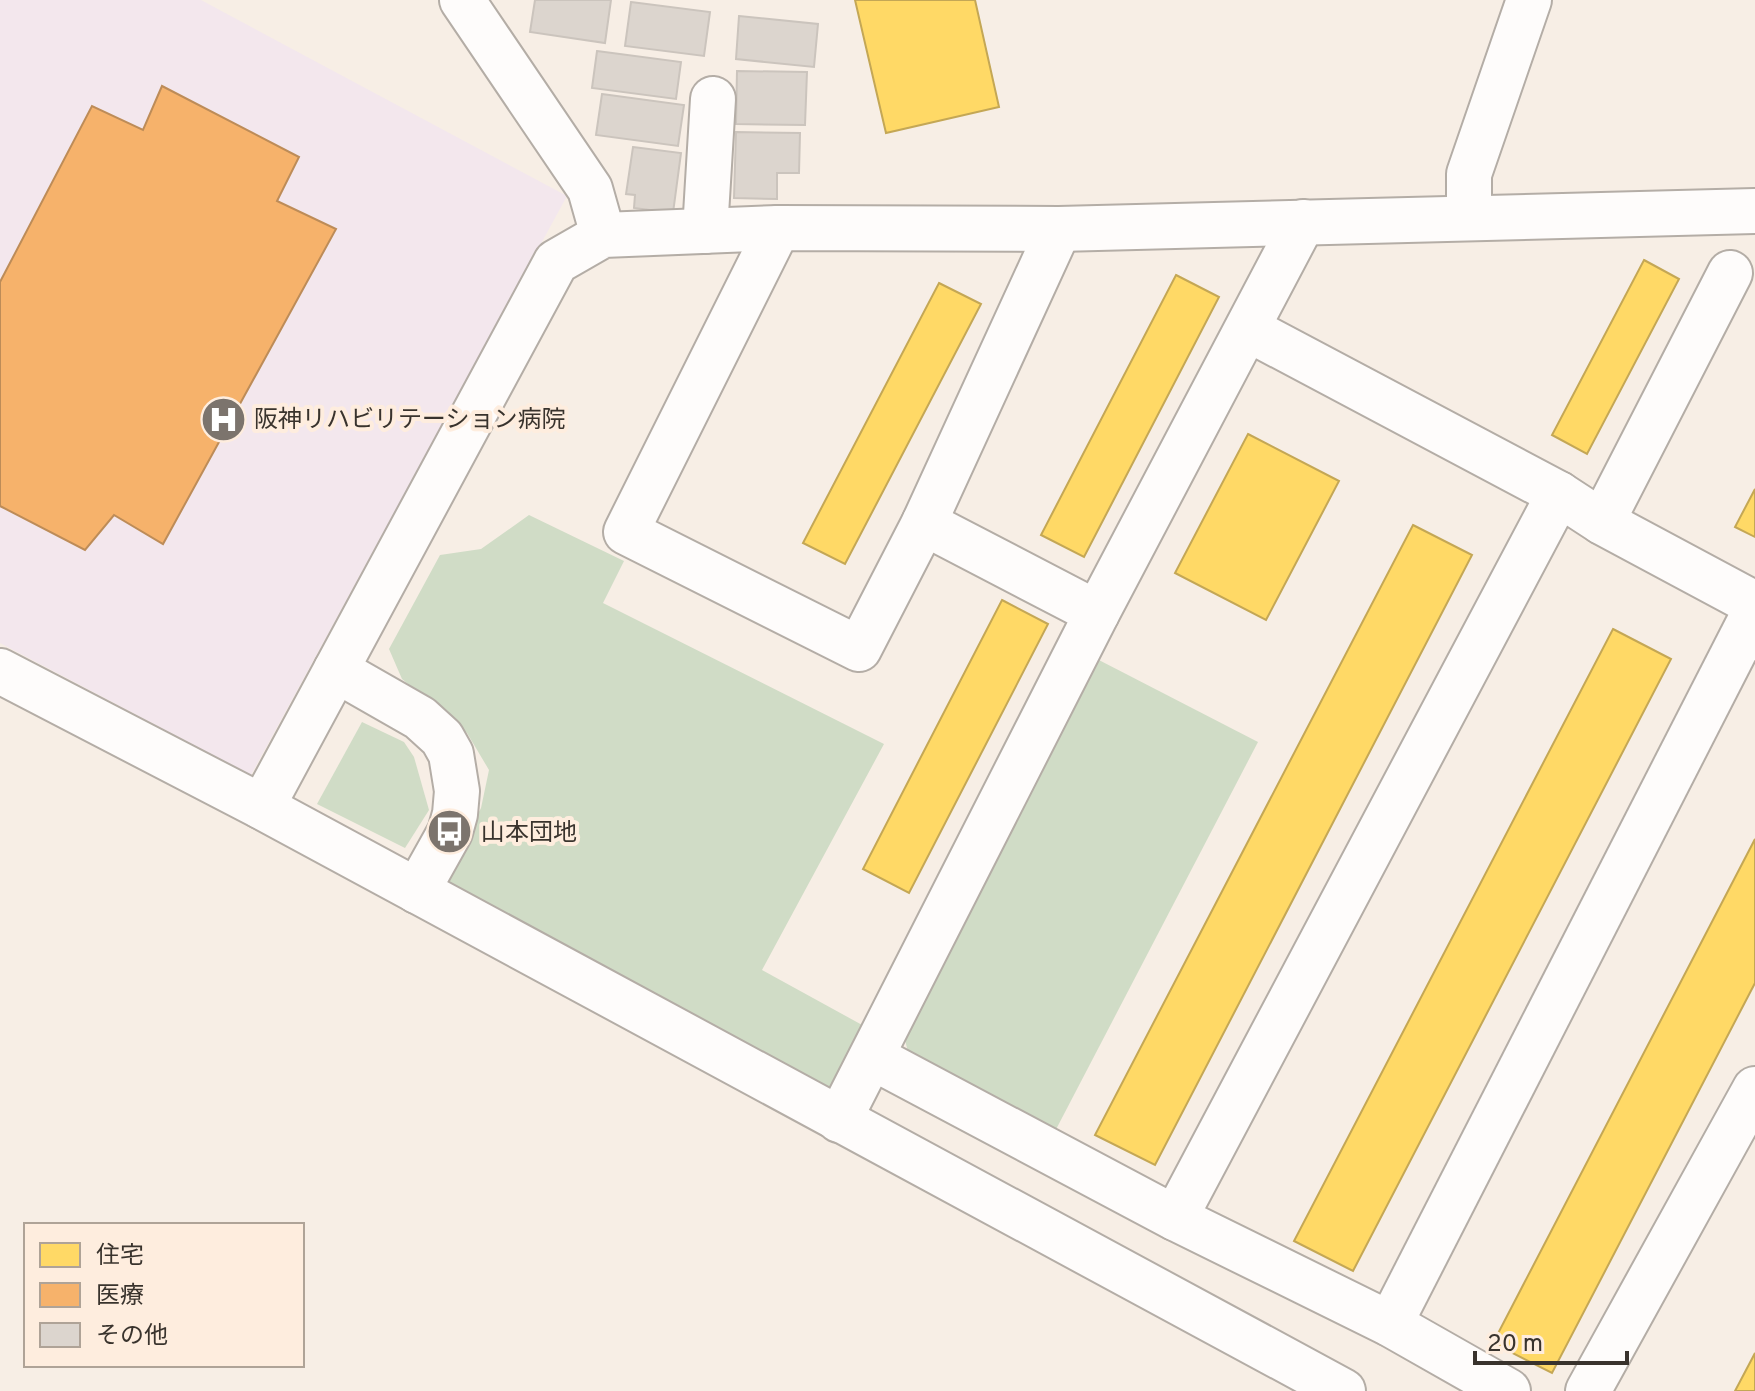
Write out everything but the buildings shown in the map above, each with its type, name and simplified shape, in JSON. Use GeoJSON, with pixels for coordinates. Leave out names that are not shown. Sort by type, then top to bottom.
{"type":"FeatureCollection","features":[{"type":"Feature","properties":{"kind":"street"},"geometry":{"type":"LineString","coordinates":[[462,0],[590,189],[603,235]]}},
{"type":"Feature","properties":{"kind":"street"},"geometry":{"type":"LineString","coordinates":[[1469,217],[1469,174],[1529,0]]}},
{"type":"Feature","properties":{"kind":"street"},"geometry":{"type":"LineString","coordinates":[[705,231],[713,99]]}},
{"type":"Feature","properties":{"kind":"street"},"geometry":{"type":"LineString","coordinates":[[262,807],[556,262],[603,235],[778,228],[1059,229],[1755,211]]}},
{"type":"Feature","properties":{"kind":"street"},"geometry":{"type":"LineString","coordinates":[[839,1120],[1097,613],[1303,222]]}},
{"type":"Feature","properties":{"kind":"street"},"geometry":{"type":"LineString","coordinates":[[778,228],[626,532],[859,649],[924,523],[1059,229]]}},
{"type":"Feature","properties":{"kind":"street"},"geometry":{"type":"LineString","coordinates":[[1602,522],[1730,273]]}},
{"type":"Feature","properties":{"kind":"street"},"geometry":{"type":"LineString","coordinates":[[1248,329],[1559,494],[1602,522],[1755,604]]}},
{"type":"Feature","properties":{"kind":"street"},"geometry":{"type":"LineString","coordinates":[[1175,1218],[1559,494]]}},
{"type":"Feature","properties":{"kind":"street"},"geometry":{"type":"LineString","coordinates":[[924,523],[1097,613]]}},
{"type":"Feature","properties":{"kind":"street"},"geometry":{"type":"LineString","coordinates":[[1390,1324],[1755,611]]}},
{"type":"Feature","properties":{"kind":"street"},"geometry":{"type":"LineString","coordinates":[[336,670],[420,718],[442,738],[451,754],[457,791],[455,814],[450,832],[417,891]]}},
{"type":"Feature","properties":{"kind":"street"},"geometry":{"type":"LineString","coordinates":[[0,671],[262,807],[1343,1391]]}},
{"type":"Feature","properties":{"kind":"street"},"geometry":{"type":"LineString","coordinates":[[872,1057],[1175,1218],[1390,1324],[1508,1391]]}},
{"type":"Feature","properties":{"kind":"street"},"geometry":{"type":"LineString","coordinates":[[1588,1391],[1755,1089]]}},
{"type":"Feature","properties":{"kind":"shaded area","name":"阪神リハビリテーション病院"},"geometry":{"type":"Polygon","coordinates":[[[0,0],[201,0],[567,196],[251,775],[0,643],[0,0]]]}},
{"type":"Feature","properties":{"kind":"green space"},"geometry":{"type":"Polygon","coordinates":[[[529,515],[624,561],[603,603],[884,744],[762,970],[864,1026],[829,1089],[444,880],[481,808],[489,770],[467,733],[402,679],[389,649],[440,555],[481,549],[529,515]]]}},
{"type":"Feature","properties":{"kind":"green space"},"geometry":{"type":"Polygon","coordinates":[[[1095,658],[1258,742],[1051,1139],[912,1068],[902,1028],[1095,658]]]}},
{"type":"Feature","properties":{"kind":"green space"},"geometry":{"type":"Polygon","coordinates":[[[362,722],[404,742],[414,757],[429,810],[405,848],[317,804],[362,722]]]}},
{"type":"Feature","properties":{"kind":"place","name":"阪神リハビリテーション病院"},"geometry":{"type":"Point","coordinates":[223,419]}},
{"type":"Feature","properties":{"kind":"place","name":"山本団地"},"geometry":{"type":"Point","coordinates":[450,832]}}]}
